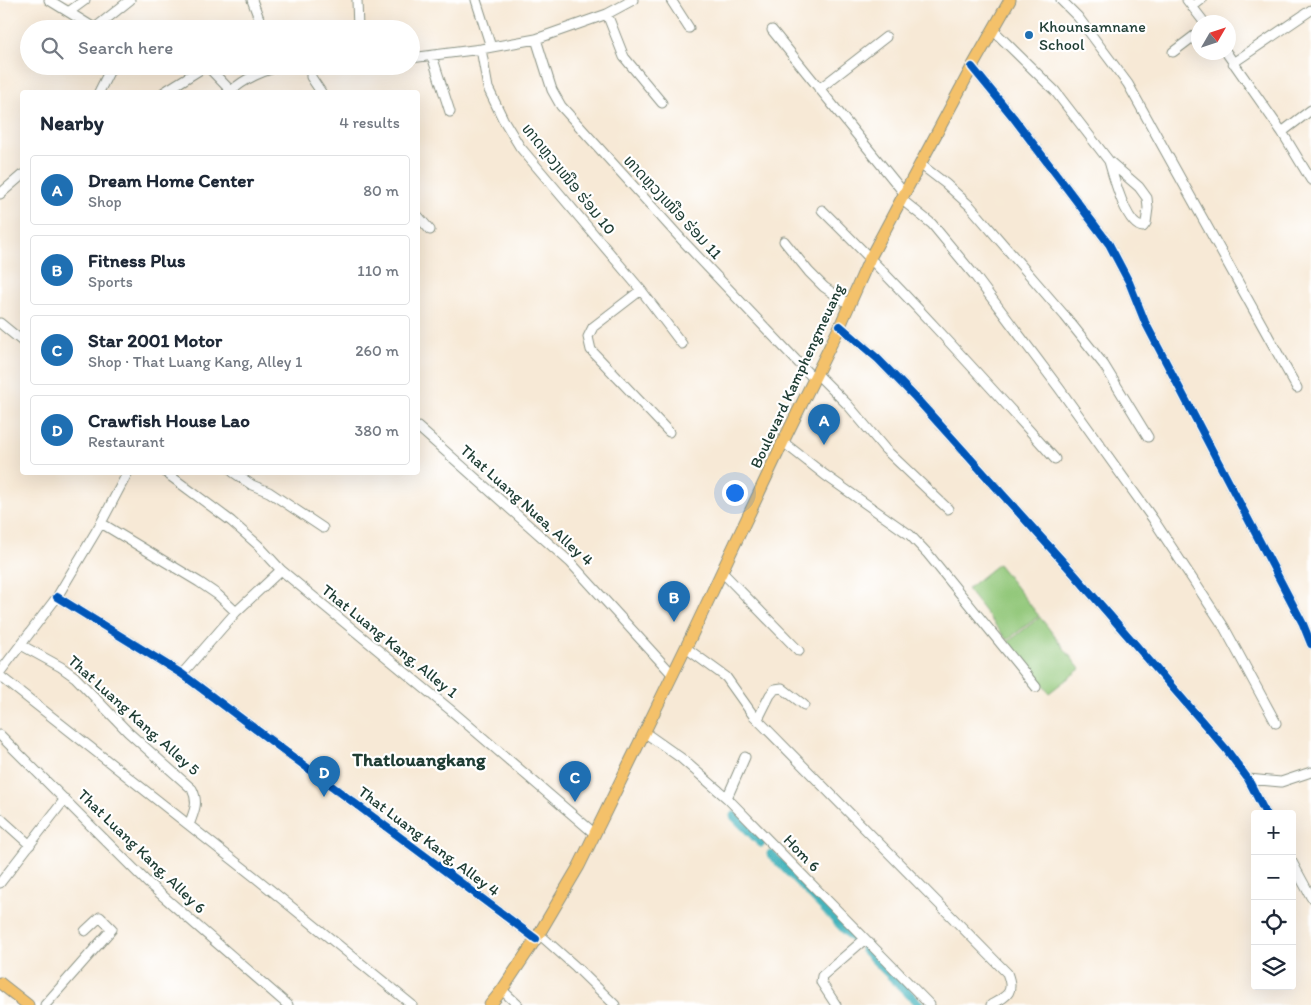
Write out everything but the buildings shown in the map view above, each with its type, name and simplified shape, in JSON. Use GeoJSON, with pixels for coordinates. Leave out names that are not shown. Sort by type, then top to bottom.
{"type":"FeatureCollection","features":[{"type":"Feature","properties":{"kind":"main road","name":"Boulevard Kamphengmeuang"},"geometry":{"type":"LineString","coordinates":[[490,1005],[537,936],[579,866],[686,648],[840,326],[870,258],[1010,0]]}},
{"type":"Feature","properties":{"kind":"main road"},"geometry":{"type":"LineString","coordinates":[[0,983],[28,1005]]}},
{"type":"Feature","properties":{"kind":"street"},"geometry":{"type":"LineString","coordinates":[[50,0],[83,20]]}},
{"type":"Feature","properties":{"kind":"street"},"geometry":{"type":"LineString","coordinates":[[70,12],[85,0]]}},
{"type":"Feature","properties":{"kind":"street"},"geometry":{"type":"LineString","coordinates":[[106,20],[130,0]]}},
{"type":"Feature","properties":{"kind":"street"},"geometry":{"type":"LineString","coordinates":[[252,0],[260,20]]}},
{"type":"Feature","properties":{"kind":"street"},"geometry":{"type":"LineString","coordinates":[[357,0],[358,20]]}},
{"type":"Feature","properties":{"kind":"street"},"geometry":{"type":"LineString","coordinates":[[476,0],[491,47]]}},
{"type":"Feature","properties":{"kind":"street"},"geometry":{"type":"LineString","coordinates":[[420,57],[536,39],[607,14],[633,0]]}},
{"type":"Feature","properties":{"kind":"street"},"geometry":{"type":"LineString","coordinates":[[671,0],[689,28]]}},
{"type":"Feature","properties":{"kind":"street"},"geometry":{"type":"LineString","coordinates":[[1061,0],[1078,17],[1128,84],[1297,388]]}},
{"type":"Feature","properties":{"kind":"street"},"geometry":{"type":"LineString","coordinates":[[1199,15],[1190,3],[1202,0]]}},
{"type":"Feature","properties":{"kind":"street"},"geometry":{"type":"LineString","coordinates":[[1233,63],[1311,10]]}},
{"type":"Feature","properties":{"kind":"street"},"geometry":{"type":"LineString","coordinates":[[607,14],[624,57],[662,103]]}},
{"type":"Feature","properties":{"kind":"street"},"geometry":{"type":"LineString","coordinates":[[772,30],[903,196],[932,224],[975,276],[1059,388],[1153,518],[1224,627],[1276,723]]}},
{"type":"Feature","properties":{"kind":"street"},"geometry":{"type":"LineString","coordinates":[[994,31],[1055,91],[1109,161],[1140,188],[1146,198],[1148,208],[1146,223],[1143,227],[1134,224],[1122,201],[1109,161]]}},
{"type":"Feature","properties":{"kind":"street"},"geometry":{"type":"LineString","coordinates":[[818,89],[886,37]]}},
{"type":"Feature","properties":{"kind":"street"},"geometry":{"type":"LineString","coordinates":[[1173,52],[1191,38]]}},
{"type":"Feature","properties":{"kind":"street","name":"ທາດຫຼວງເໜືອ ຮ່ອມ 11"},"geometry":{"type":"LineString","coordinates":[[536,39],[552,90],[561,106],[683,241],[815,375],[848,405],[885,449],[948,509]]}},
{"type":"Feature","properties":{"kind":"street","name":"ທາດຫຼວງເໜືອ ຮ່ອມ 10"},"geometry":{"type":"LineString","coordinates":[[481,49],[488,88],[503,120],[520,147],[641,290],[682,344]]}},
{"type":"Feature","properties":{"kind":"street"},"geometry":{"type":"LineString","coordinates":[[432,56],[450,112]]}},
{"type":"Feature","properties":{"kind":"street"},"geometry":{"type":"LineString","coordinates":[[1231,60],[1282,132],[1311,180]]}},
{"type":"Feature","properties":{"kind":"street"},"geometry":{"type":"LineString","coordinates":[[972,67],[1013,116],[1109,244],[1129,282],[1145,322],[1303,624],[1311,644]]}},
{"type":"Feature","properties":{"kind":"street"},"geometry":{"type":"LineString","coordinates":[[100,90],[108,75]]}},
{"type":"Feature","properties":{"kind":"street"},"geometry":{"type":"LineString","coordinates":[[167,90],[191,75]]}},
{"type":"Feature","properties":{"kind":"street"},"geometry":{"type":"LineString","coordinates":[[215,75],[229,90]]}},
{"type":"Feature","properties":{"kind":"street"},"geometry":{"type":"LineString","coordinates":[[233,90],[244,81],[257,75]]}},
{"type":"Feature","properties":{"kind":"street"},"geometry":{"type":"LineString","coordinates":[[312,75],[320,90]]}},
{"type":"Feature","properties":{"kind":"street"},"geometry":{"type":"LineString","coordinates":[[1282,132],[1311,110]]}},
{"type":"Feature","properties":{"kind":"street"},"geometry":{"type":"LineString","coordinates":[[920,164],[970,206],[1065,316],[1104,365],[1148,437]]}},
{"type":"Feature","properties":{"kind":"street"},"geometry":{"type":"LineString","coordinates":[[0,194],[20,177]]}},
{"type":"Feature","properties":{"kind":"street"},"geometry":{"type":"LineString","coordinates":[[822,210],[958,350],[1055,459]]}},
{"type":"Feature","properties":{"kind":"street"},"geometry":{"type":"LineString","coordinates":[[420,218],[430,230]]}},
{"type":"Feature","properties":{"kind":"street"},"geometry":{"type":"LineString","coordinates":[[784,241],[824,287],[849,304]]}},
{"type":"Feature","properties":{"kind":"street"},"geometry":{"type":"LineString","coordinates":[[641,290],[593,327],[588,337],[591,350],[668,432]]}},
{"type":"Feature","properties":{"kind":"street"},"geometry":{"type":"LineString","coordinates":[[0,323],[20,339]]}},
{"type":"Feature","properties":{"kind":"street"},"geometry":{"type":"LineString","coordinates":[[840,326],[878,359],[915,397],[1112,618],[1226,749],[1248,779],[1264,810]]}},
{"type":"Feature","properties":{"kind":"street","name":"That Luang Nuea, Alley 4"},"geometry":{"type":"LineString","coordinates":[[420,429],[571,562],[673,675]]}},
{"type":"Feature","properties":{"kind":"street"},"geometry":{"type":"LineString","coordinates":[[783,442],[825,476],[910,535],[928,554],[1036,687]]}},
{"type":"Feature","properties":{"kind":"street"},"geometry":{"type":"LineString","coordinates":[[0,672],[57,597],[101,523],[126,475]]}},
{"type":"Feature","properties":{"kind":"street","name":"That Luang Kang, Alley 1"},"geometry":{"type":"LineString","coordinates":[[169,475],[231,521],[281,570],[453,712],[595,834]]}},
{"type":"Feature","properties":{"kind":"street"},"geometry":{"type":"LineString","coordinates":[[237,475],[252,485],[269,492],[323,528]]}},
{"type":"Feature","properties":{"kind":"street"},"geometry":{"type":"LineString","coordinates":[[101,523],[218,594],[236,612]]}},
{"type":"Feature","properties":{"kind":"street"},"geometry":{"type":"LineString","coordinates":[[182,674],[236,612],[281,570]]}},
{"type":"Feature","properties":{"kind":"street"},"geometry":{"type":"LineString","coordinates":[[722,572],[799,651]]}},
{"type":"Feature","properties":{"kind":"street","name":"That Luang Kang, Alley 4"},"geometry":{"type":"LineString","coordinates":[[57,597],[182,674],[537,936],[576,967],[615,1005]]}},
{"type":"Feature","properties":{"kind":"street","name":"That Luang Kang, Alley 5"},"geometry":{"type":"LineString","coordinates":[[21,645],[75,677],[128,732],[192,789],[196,797],[196,805],[189,825]]}},
{"type":"Feature","properties":{"kind":"street"},"geometry":{"type":"LineString","coordinates":[[686,648],[726,676],[746,707],[1007,973],[1010,981],[1008,995],[991,1005]]}},
{"type":"Feature","properties":{"kind":"street"},"geometry":{"type":"LineString","coordinates":[[0,676],[189,825],[412,1005]]}},
{"type":"Feature","properties":{"kind":"street"},"geometry":{"type":"LineString","coordinates":[[758,719],[775,689],[782,688],[804,705]]}},
{"type":"Feature","properties":{"kind":"street","name":"Hom 6"},"geometry":{"type":"LineString","coordinates":[[644,732],[682,758],[728,798],[930,1005]]}},
{"type":"Feature","properties":{"kind":"street","name":"That Luang Kang, Alley 6"},"geometry":{"type":"LineString","coordinates":[[0,735],[148,883],[288,1005]]}},
{"type":"Feature","properties":{"kind":"street"},"geometry":{"type":"LineString","coordinates":[[728,798],[745,757]]}},
{"type":"Feature","properties":{"kind":"street"},"geometry":{"type":"LineString","coordinates":[[1248,779],[1281,782],[1311,772]]}},
{"type":"Feature","properties":{"kind":"street"},"geometry":{"type":"LineString","coordinates":[[0,883],[65,799]]}},
{"type":"Feature","properties":{"kind":"street"},"geometry":{"type":"LineString","coordinates":[[0,818],[30,844]]}},
{"type":"Feature","properties":{"kind":"street"},"geometry":{"type":"LineString","coordinates":[[1296,869],[1311,897]]}},
{"type":"Feature","properties":{"kind":"street"},"geometry":{"type":"LineString","coordinates":[[45,1005],[112,929],[100,917],[85,931]]}},
{"type":"Feature","properties":{"kind":"street"},"geometry":{"type":"LineString","coordinates":[[836,1005],[821,982],[822,976],[865,939]]}},
{"type":"Feature","properties":{"kind":"street"},"geometry":{"type":"LineString","coordinates":[[502,990],[518,1005]]}},
{"type":"Feature","properties":{"kind":"green space"},"geometry":{"type":"Polygon","coordinates":[[[998,564],[1039,616],[1007,640],[967,589],[998,564]]]}},
{"type":"Feature","properties":{"kind":"green space"},"geometry":{"type":"Polygon","coordinates":[[[1040,617],[1080,669],[1049,693],[1008,642],[1040,617]]]}},
{"type":"Feature","properties":{"kind":"waterway"},"geometry":{"type":"LineString","coordinates":[[734,816],[761,843]]}},
{"type":"Feature","properties":{"kind":"waterway"},"geometry":{"type":"LineString","coordinates":[[771,854],[856,941]]}},
{"type":"Feature","properties":{"kind":"waterway"},"geometry":{"type":"LineString","coordinates":[[864,949],[920,1005]]}},
{"type":"Feature","properties":{"kind":"cycle path"},"geometry":{"type":"LineString","coordinates":[[972,67],[1013,117],[1109,244],[1129,282],[1145,322],[1303,624],[1311,644]]}},
{"type":"Feature","properties":{"kind":"cycle path"},"geometry":{"type":"LineString","coordinates":[[840,326],[878,359],[915,397],[1074,574],[1226,749],[1248,779],[1264,810]]}},
{"type":"Feature","properties":{"kind":"cycle path"},"geometry":{"type":"LineString","coordinates":[[57,597],[182,674],[536,939]]}},
{"type":"Feature","properties":{"kind":"place","name":"Khounsamnane School"},"geometry":{"type":"Point","coordinates":[1029,35]}},
{"type":"Feature","properties":{"kind":"place","name":"Dream Home Center"},"geometry":{"type":"Point","coordinates":[824,445]}},
{"type":"Feature","properties":{"kind":"place","name":"Fitness Plus"},"geometry":{"type":"Point","coordinates":[674,622]}},
{"type":"Feature","properties":{"kind":"place","name":"Crawfish House Lao"},"geometry":{"type":"Point","coordinates":[324,797]}},
{"type":"Feature","properties":{"kind":"place","name":"Star 2001 Motor"},"geometry":{"type":"Point","coordinates":[575,802]}},
{"type":"Feature","properties":{"kind":"district","name":"Thatlouangkang"},"geometry":{"type":"Point","coordinates":[419,759]}}]}
